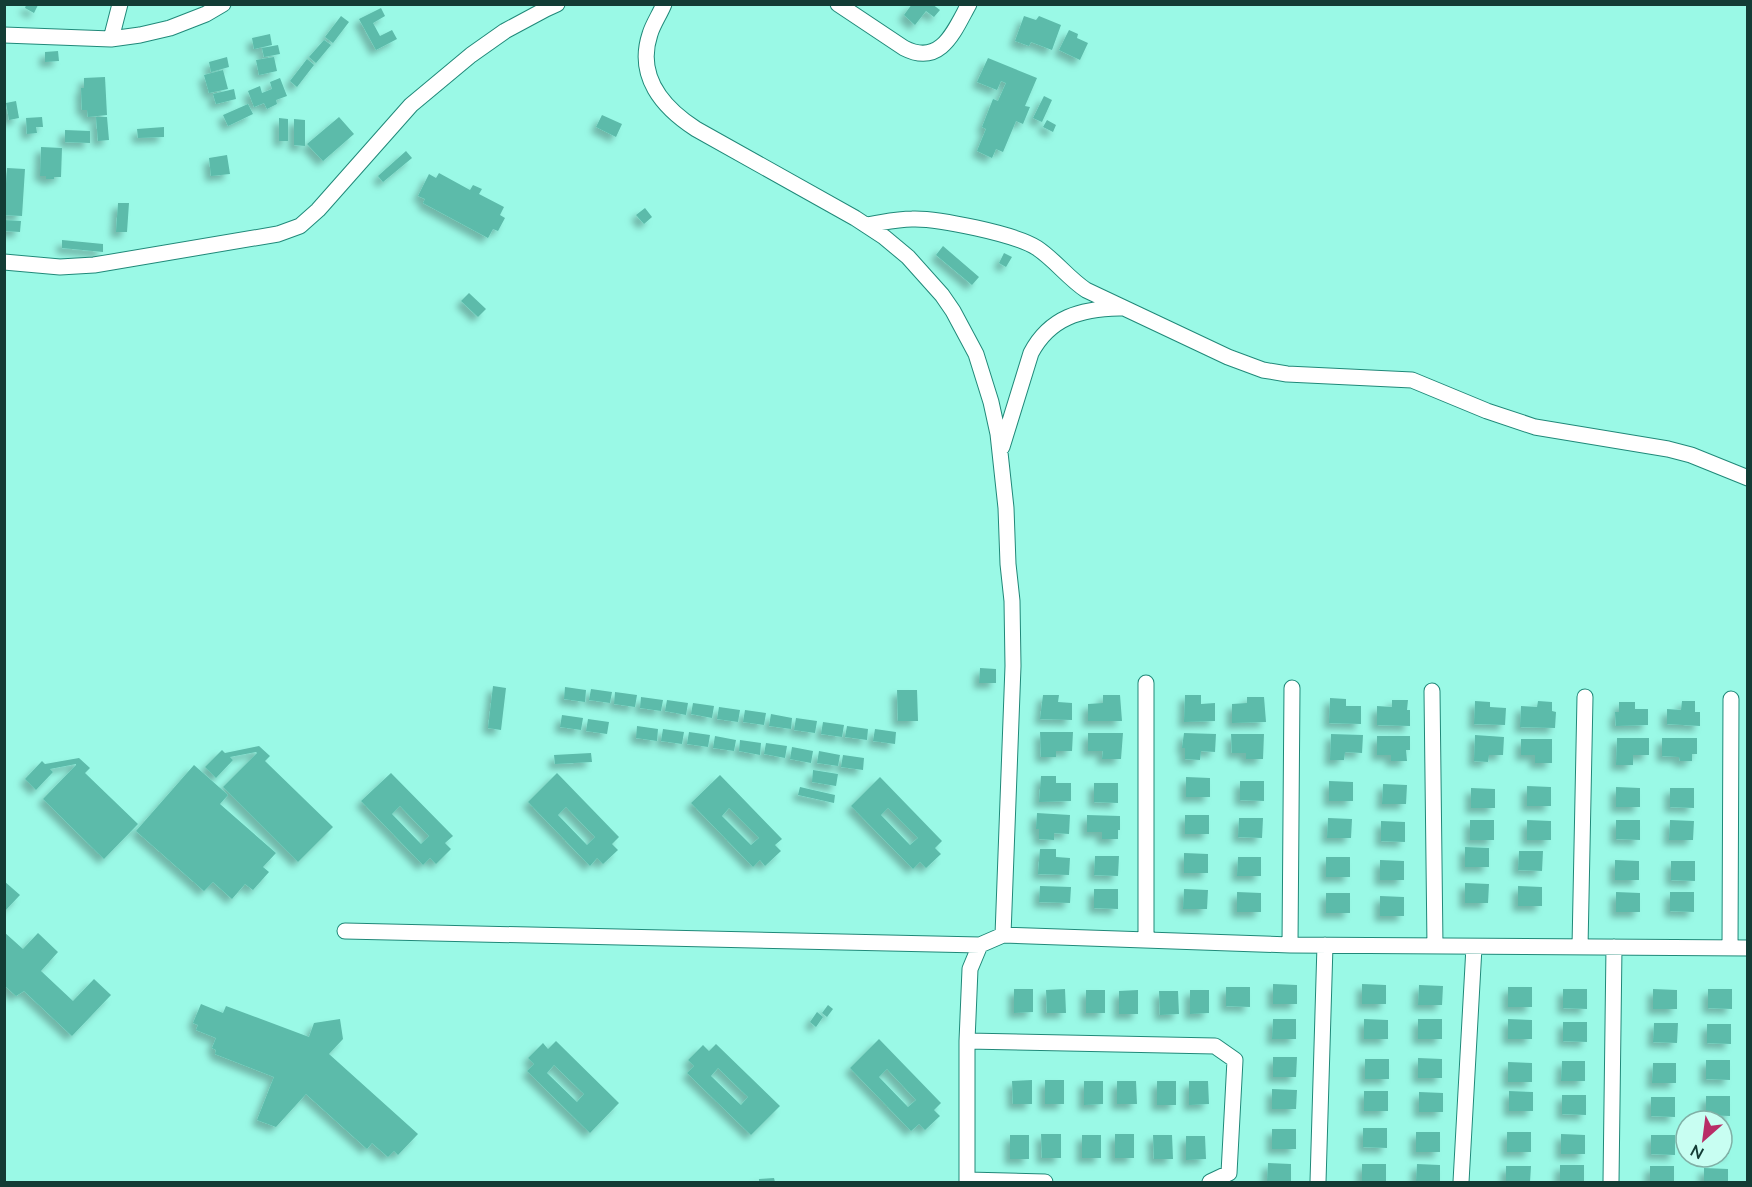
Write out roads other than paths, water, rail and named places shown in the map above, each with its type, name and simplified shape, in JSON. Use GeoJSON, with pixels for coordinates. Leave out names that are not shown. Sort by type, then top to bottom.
{"type":"FeatureCollection","features":[{"type":"Feature","properties":{"kind":"street"},"geometry":{"type":"LineString","coordinates":[[111,39],[120,4]]}},
{"type":"Feature","properties":{"kind":"street"},"geometry":{"type":"LineString","coordinates":[[4,35],[111,39],[140,35],[170,28],[206,14],[223,4]]}},
{"type":"Feature","properties":{"kind":"street"},"geometry":{"type":"LineString","coordinates":[[4,262],[60,267],[94,265],[278,234],[300,226],[318,210],[411,105],[471,55],[505,31],[557,4]]}},
{"type":"Feature","properties":{"kind":"street"},"geometry":{"type":"LineString","coordinates":[[664,4],[650,32],[645,63],[658,94],[667,105],[679,118],[696,129],[884,237],[908,257],[942,295],[976,354],[991,402],[1000,452],[1012,602],[1013,666],[1003,934]]}},
{"type":"Feature","properties":{"kind":"street"},"geometry":{"type":"LineString","coordinates":[[838,4],[904,48],[922,55],[942,47],[952,35],[969,4]]}},
{"type":"Feature","properties":{"kind":"street"},"geometry":{"type":"LineString","coordinates":[[866,225],[912,219],[970,228],[1022,240],[1045,254],[1081,287],[1228,357],[1263,370],[1287,374],[1412,380],[1487,411],[1535,427],[1668,449],[1691,455],[1748,478]]}},
{"type":"Feature","properties":{"kind":"street"},"geometry":{"type":"LineString","coordinates":[[1000,452],[1036,343],[1061,320],[1093,309],[1125,308]]}},
{"type":"Feature","properties":{"kind":"street"},"geometry":{"type":"LineString","coordinates":[[1146,683],[1146,939]]}},
{"type":"Feature","properties":{"kind":"street"},"geometry":{"type":"LineString","coordinates":[[1290,945],[1292,688]]}},
{"type":"Feature","properties":{"kind":"street"},"geometry":{"type":"LineString","coordinates":[[1432,691],[1435,946]]}},
{"type":"Feature","properties":{"kind":"street"},"geometry":{"type":"LineString","coordinates":[[1580,947],[1585,697]]}},
{"type":"Feature","properties":{"kind":"street"},"geometry":{"type":"LineString","coordinates":[[1730,948],[1731,699]]}},
{"type":"Feature","properties":{"kind":"street"},"geometry":{"type":"LineString","coordinates":[[345,931],[980,945],[1003,934],[1290,945],[1748,948]]}},
{"type":"Feature","properties":{"kind":"street"},"geometry":{"type":"LineString","coordinates":[[980,945],[970,969],[967,1041],[967,1181],[1045,1182]]}},
{"type":"Feature","properties":{"kind":"street"},"geometry":{"type":"LineString","coordinates":[[1318,1182],[1325,945]]}},
{"type":"Feature","properties":{"kind":"street"},"geometry":{"type":"LineString","coordinates":[[1461,1182],[1474,946]]}},
{"type":"Feature","properties":{"kind":"street"},"geometry":{"type":"LineString","coordinates":[[1611,1182],[1614,947]]}},
{"type":"Feature","properties":{"kind":"street"},"geometry":{"type":"LineString","coordinates":[[967,1041],[1215,1046],[1235,1060],[1229,1173],[1210,1182]]}}]}
